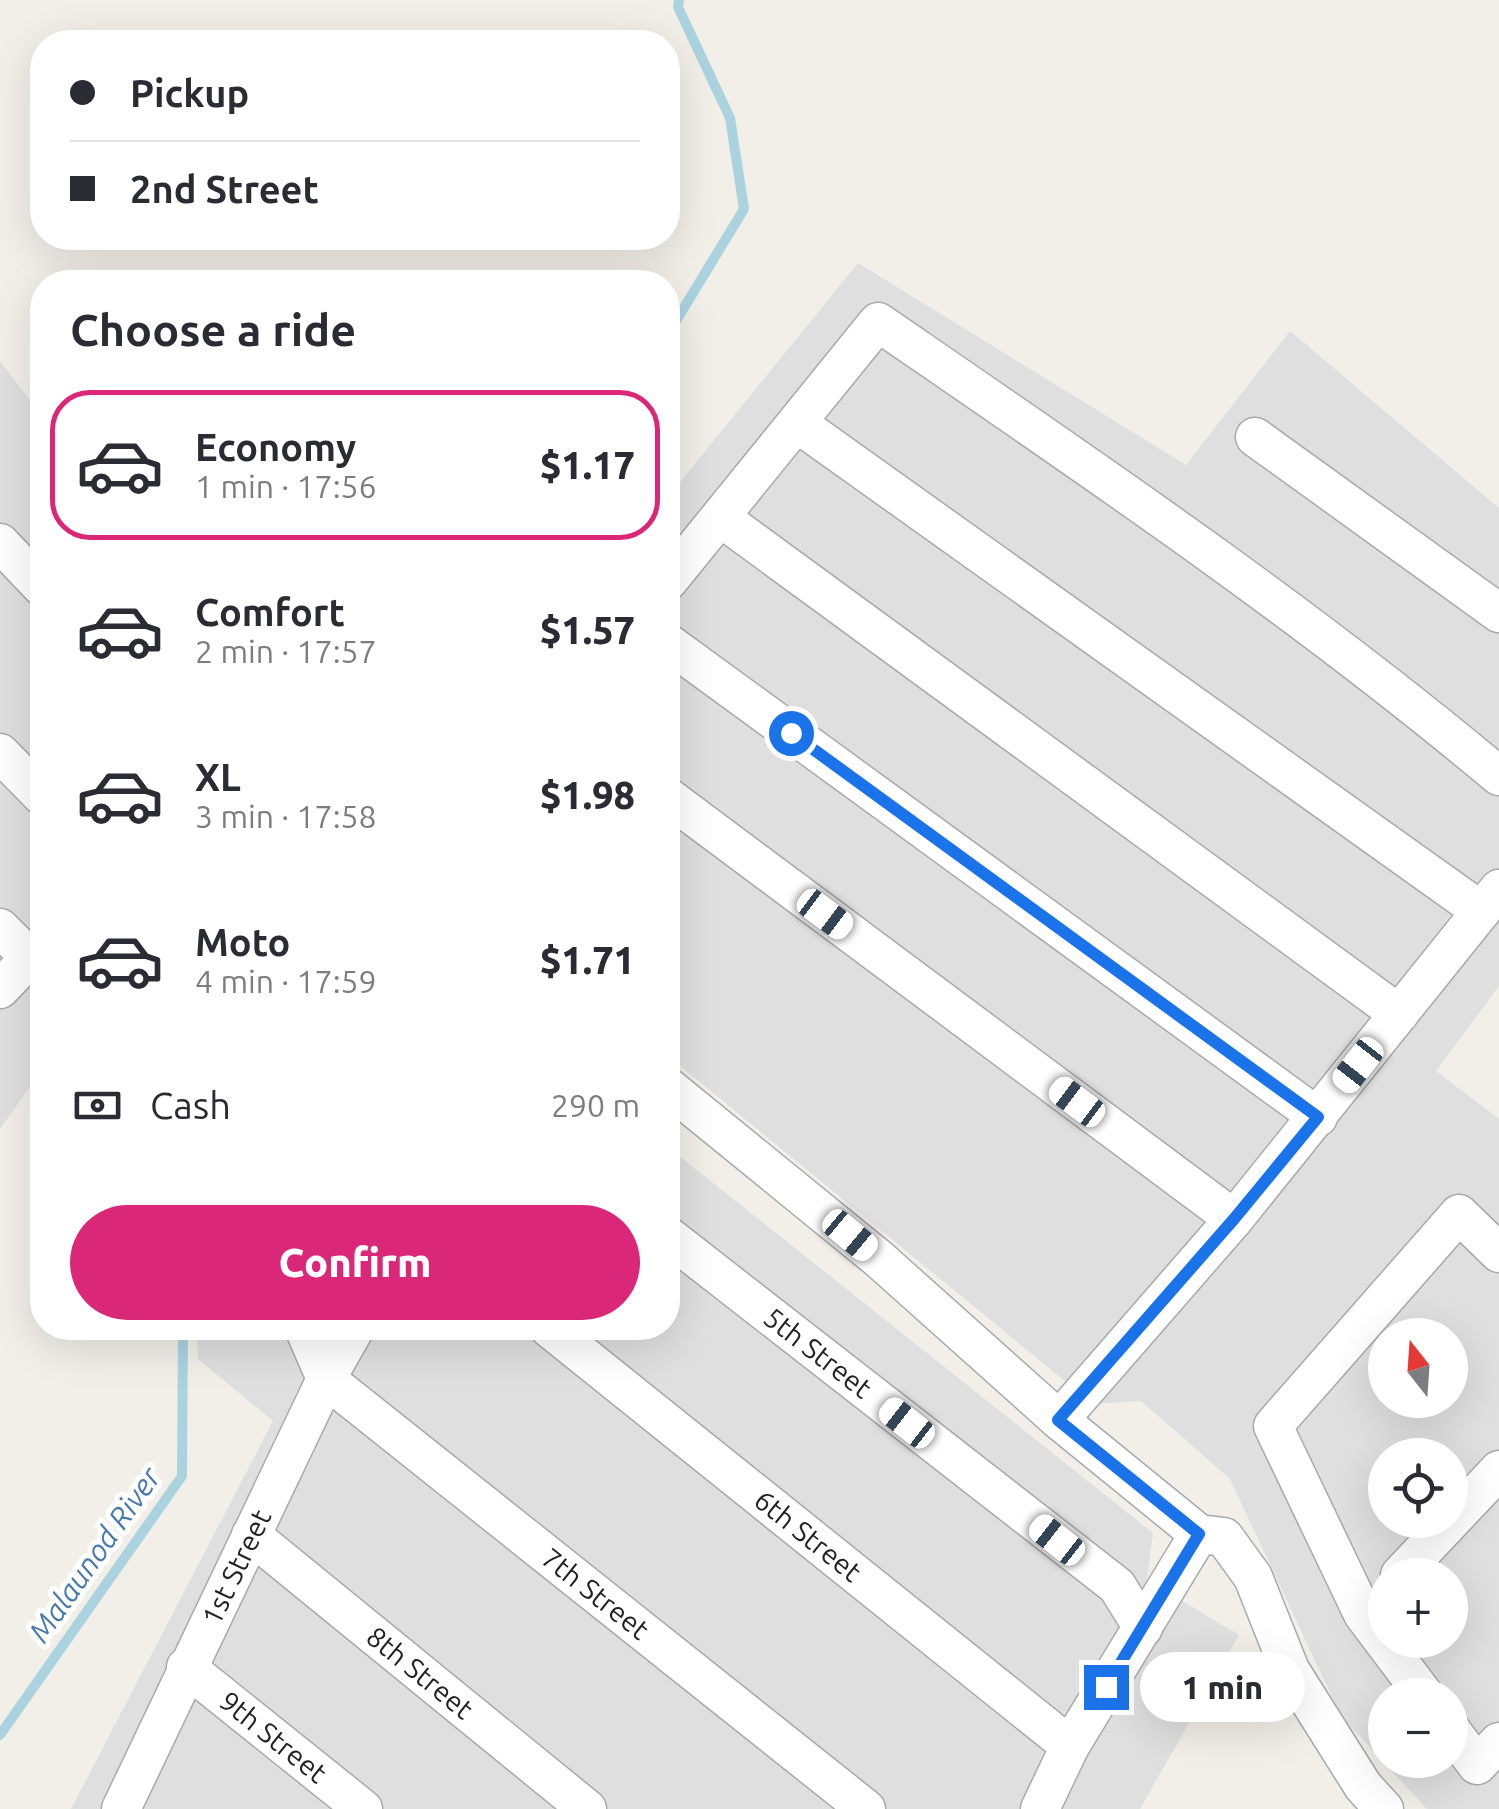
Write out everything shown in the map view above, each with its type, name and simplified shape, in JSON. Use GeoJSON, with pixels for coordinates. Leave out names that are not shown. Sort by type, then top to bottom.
{"type":"FeatureCollection","features":[{"type":"Feature","properties":{"kind":"street"},"geometry":{"type":"LineString","coordinates":[[680,567],[878,322],[1171,524],[1416,706],[1499,776]]}},
{"type":"Feature","properties":{"kind":"street"},"geometry":{"type":"LineString","coordinates":[[798,422],[1490,900],[1234,1219],[1058,1420]]}},
{"type":"Feature","properties":{"kind":"street"},"geometry":{"type":"LineString","coordinates":[[1255,437],[1499,613]]}},
{"type":"Feature","properties":{"kind":"street"},"geometry":{"type":"LineString","coordinates":[[722,518],[1400,1014]]}},
{"type":"Feature","properties":{"kind":"street"},"geometry":{"type":"LineString","coordinates":[[0,544],[30,575]]}},
{"type":"Feature","properties":{"kind":"street"},"geometry":{"type":"LineString","coordinates":[[680,652],[1318,1117]]}},
{"type":"Feature","properties":{"kind":"street"},"geometry":{"type":"LineString","coordinates":[[0,753],[30,784]]}},
{"type":"Feature","properties":{"kind":"street"},"geometry":{"type":"LineString","coordinates":[[680,807],[1234,1219]]}},
{"type":"Feature","properties":{"kind":"street"},"geometry":{"type":"LineString","coordinates":[[0,928],[30,947]]}},
{"type":"Feature","properties":{"kind":"street"},"geometry":{"type":"LineString","coordinates":[[0,989],[30,957]]}},
{"type":"Feature","properties":{"kind":"street"},"geometry":{"type":"LineString","coordinates":[[680,1097],[879,1259],[1058,1420],[1199,1534],[1224,1537],[1253,1577],[1290,1670],[1363,1786],[1384,1809]]}},
{"type":"Feature","properties":{"kind":"street"},"geometry":{"type":"LineString","coordinates":[[1368,1591],[1274,1426],[1459,1214],[1499,1253]]}},
{"type":"Feature","properties":{"kind":"street","name":"5th Street"},"geometry":{"type":"LineString","coordinates":[[680,1245],[1116,1586],[1143,1628]]}},
{"type":"Feature","properties":{"kind":"street"},"geometry":{"type":"LineString","coordinates":[[309,1340],[326,1379]]}},
{"type":"Feature","properties":{"kind":"street","name":"1st Street"},"geometry":{"type":"LineString","coordinates":[[121,1809],[186,1666],[348,1340]]}},
{"type":"Feature","properties":{"kind":"street","name":"6th Street"},"geometry":{"type":"LineString","coordinates":[[564,1340],[1070,1746]]}},
{"type":"Feature","properties":{"kind":"street","name":"7th Street"},"geometry":{"type":"LineString","coordinates":[[326,1379],[866,1809]]}},
{"type":"Feature","properties":{"kind":"street"},"geometry":{"type":"LineString","coordinates":[[1416,1558],[1499,1470]]}},
{"type":"Feature","properties":{"kind":"street","name":"8th Street"},"geometry":{"type":"LineString","coordinates":[[251,1534],[587,1809]]}},
{"type":"Feature","properties":{"kind":"street"},"geometry":{"type":"LineString","coordinates":[[1040,1809],[1070,1746],[1199,1534]]}},
{"type":"Feature","properties":{"kind":"street","name":"9th Street"},"geometry":{"type":"LineString","coordinates":[[186,1666],[363,1809]]}},
{"type":"Feature","properties":{"kind":"street"},"geometry":{"type":"LineString","coordinates":[[1468,1754],[1476,1765],[1499,1742]]}},
{"type":"Feature","properties":{"kind":"shaded area"},"geometry":{"type":"Polygon","coordinates":[[[858,263],[1186,465],[1290,331],[1499,508],[1499,986],[1436,1071],[1499,1119],[1499,1809],[1427,1809],[1398,1778],[1468,1778],[1468,1678],[1368,1678],[1368,1745],[1341,1716],[1230,1479],[1141,1401],[1093,1404],[680,1066],[680,482],[858,263]]]}},
{"type":"Feature","properties":{"kind":"shaded area"},"geometry":{"type":"Polygon","coordinates":[[[0,361],[30,400],[30,1087],[0,1129],[0,361]]]}},
{"type":"Feature","properties":{"kind":"shaded area"},"geometry":{"type":"Polygon","coordinates":[[[680,1157],[1153,1533],[1147,1580],[1239,1635],[1140,1809],[71,1809],[273,1421],[198,1359],[197,1340],[680,1340],[680,1157]]]}},
{"type":"Feature","properties":{"kind":"waterway","name":"Malaunod River"},"geometry":{"type":"LineString","coordinates":[[679,0],[678,7],[730,118],[744,209],[680,314]]}},
{"type":"Feature","properties":{"kind":"waterway","name":"Malaunod River"},"geometry":{"type":"LineString","coordinates":[[0,1735],[182,1476],[183,1340]]}},
{"type":"Feature","properties":{"kind":"route"},"geometry":{"type":"LineString","coordinates":[[791,733],[1318,1117],[1058,1420],[1199,1534],[1106,1687]]}}]}
